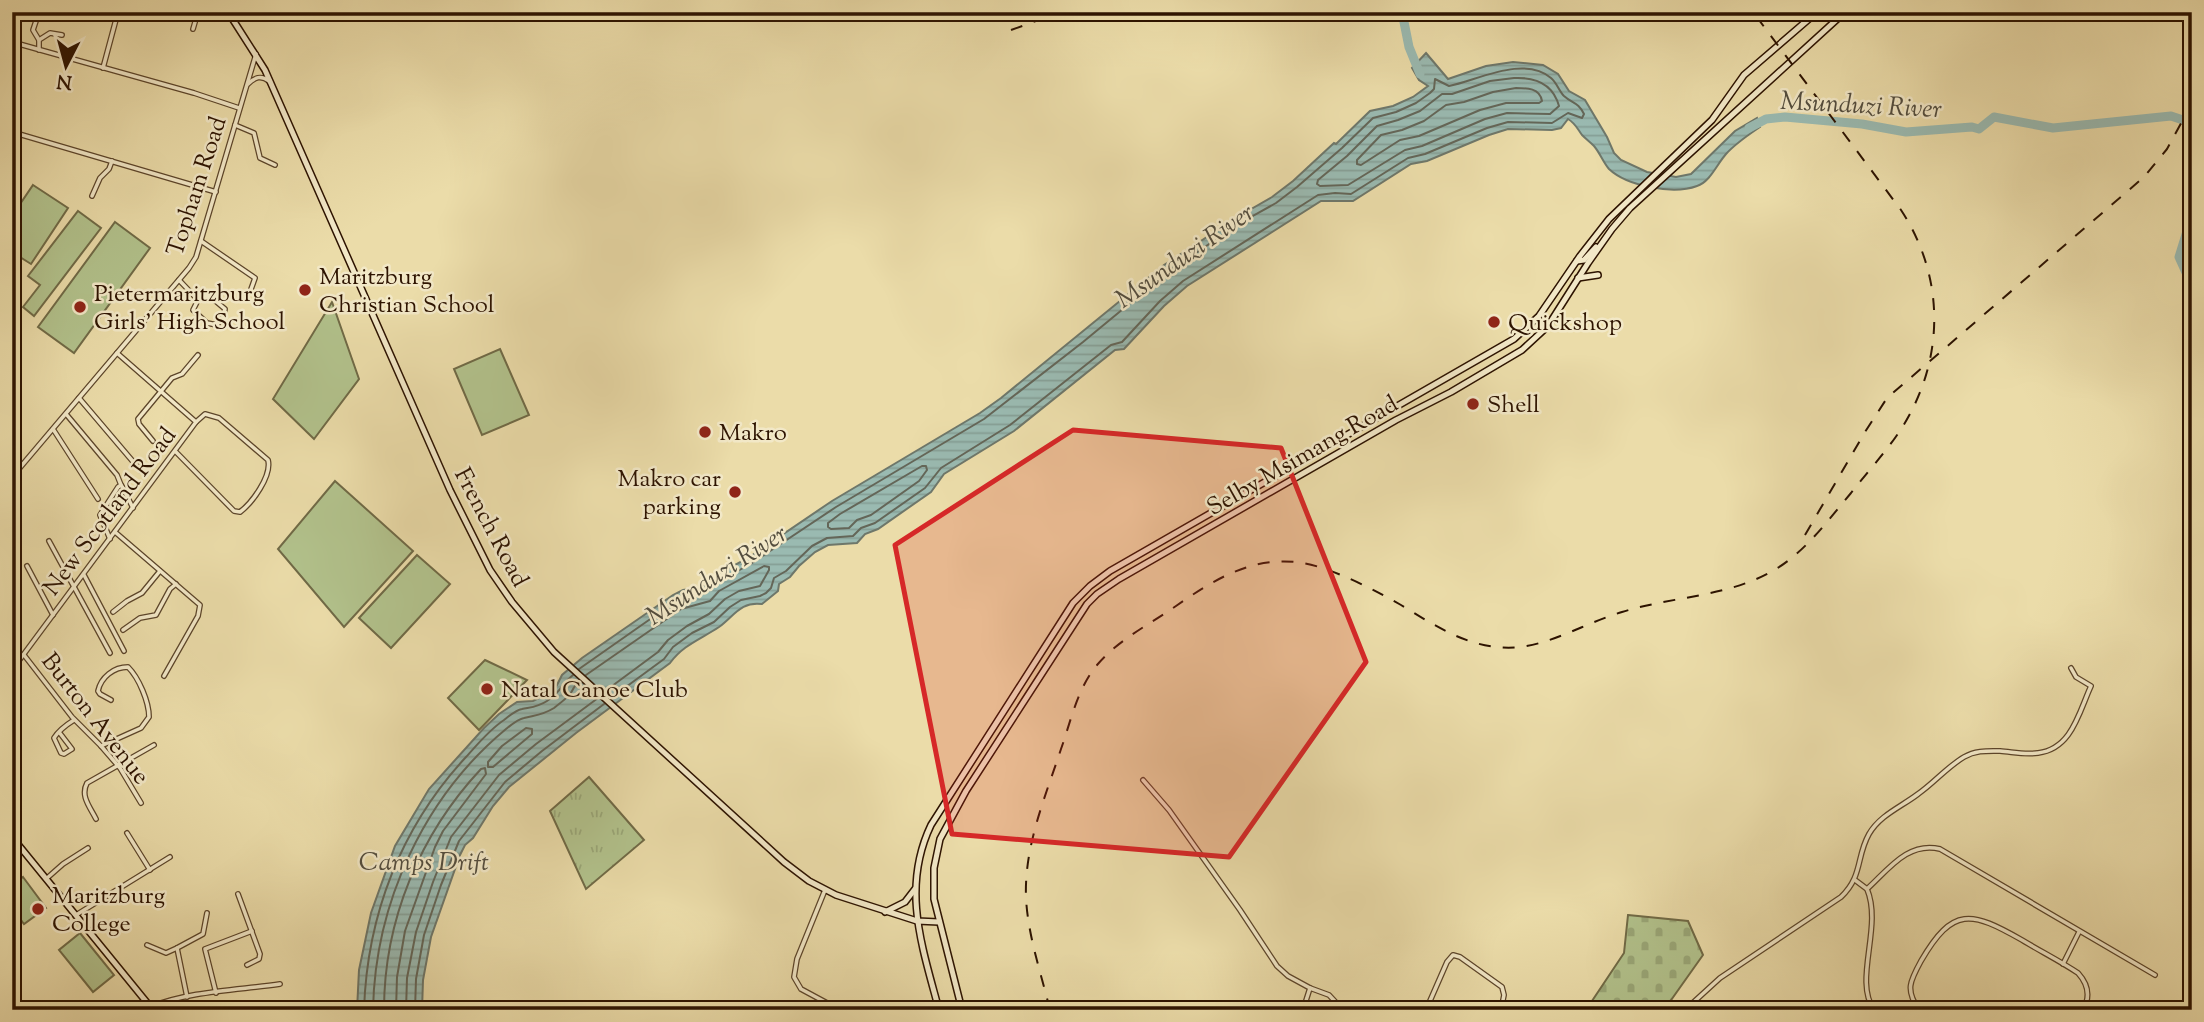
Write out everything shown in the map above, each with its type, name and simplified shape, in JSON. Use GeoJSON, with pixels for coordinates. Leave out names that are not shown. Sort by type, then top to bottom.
{"type":"FeatureCollection","features":[{"type":"Feature","properties":{"kind":"main road","name":"French Road"},"geometry":{"type":"LineString","coordinates":[[228,12],[256,54],[270,82],[459,509],[482,555],[512,602],[554,652],[784,862],[825,890],[917,921],[939,922]]}},
{"type":"Feature","properties":{"kind":"main road","name":"Selby Msimang Road"},"geometry":{"type":"LineString","coordinates":[[962,1010],[934,899],[934,868],[940,839],[966,791],[1078,616],[1097,594],[1255,500],[1522,350],[1548,326],[1601,243],[1622,216],[1712,120],[1744,75],[1817,12]]}},
{"type":"Feature","properties":{"kind":"main road","name":"Selby Msimang Road"},"geometry":{"type":"LineString","coordinates":[[939,1010],[917,921],[915,889],[920,853],[931,825],[1073,603],[1090,586],[1132,559],[1514,339],[1539,316],[1600,229],[1634,194],[1845,12]]}},
{"type":"Feature","properties":{"kind":"main road"},"geometry":{"type":"LineString","coordinates":[[1577,261],[1584,260],[1601,243]]}},
{"type":"Feature","properties":{"kind":"main road"},"geometry":{"type":"LineString","coordinates":[[1578,278],[1598,275]]}},
{"type":"Feature","properties":{"kind":"main road"},"geometry":{"type":"LineString","coordinates":[[12,837],[152,1008]]}},
{"type":"Feature","properties":{"kind":"main road"},"geometry":{"type":"LineString","coordinates":[[885,912],[905,902],[915,889]]}},
{"type":"Feature","properties":{"kind":"street"},"geometry":{"type":"LineString","coordinates":[[39,12],[33,30],[39,40],[39,50]]}},
{"type":"Feature","properties":{"kind":"street"},"geometry":{"type":"LineString","coordinates":[[103,68],[118,12]]}},
{"type":"Feature","properties":{"kind":"street"},"geometry":{"type":"LineString","coordinates":[[193,29],[198,12]]}},
{"type":"Feature","properties":{"kind":"street"},"geometry":{"type":"LineString","coordinates":[[39,40],[53,32],[62,35]]}},
{"type":"Feature","properties":{"kind":"street"},"geometry":{"type":"LineString","coordinates":[[12,42],[239,108]]}},
{"type":"Feature","properties":{"kind":"street","name":"Topham Road"},"geometry":{"type":"LineString","coordinates":[[12,477],[192,263],[201,241],[256,54]]}},
{"type":"Feature","properties":{"kind":"street"},"geometry":{"type":"LineString","coordinates":[[246,86],[257,77],[270,82]]}},
{"type":"Feature","properties":{"kind":"street"},"geometry":{"type":"LineString","coordinates":[[234,125],[254,133],[260,158],[275,165]]}},
{"type":"Feature","properties":{"kind":"street"},"geometry":{"type":"LineString","coordinates":[[12,132],[216,192]]}},
{"type":"Feature","properties":{"kind":"street"},"geometry":{"type":"LineString","coordinates":[[92,196],[112,161]]}},
{"type":"Feature","properties":{"kind":"street"},"geometry":{"type":"LineString","coordinates":[[201,241],[255,278],[250,292]]}},
{"type":"Feature","properties":{"kind":"street"},"geometry":{"type":"LineString","coordinates":[[179,281],[198,300]]}},
{"type":"Feature","properties":{"kind":"street"},"geometry":{"type":"LineString","coordinates":[[204,295],[208,296],[225,309],[217,325],[207,323],[193,310],[198,300],[204,295]]}},
{"type":"Feature","properties":{"kind":"street","name":"New Scotland Road"},"geometry":{"type":"LineString","coordinates":[[12,670],[196,422],[117,353]]}},
{"type":"Feature","properties":{"kind":"street"},"geometry":{"type":"LineString","coordinates":[[153,441],[139,425],[138,419],[172,378],[182,374],[198,355]]}},
{"type":"Feature","properties":{"kind":"street"},"geometry":{"type":"LineString","coordinates":[[79,397],[141,471]]}},
{"type":"Feature","properties":{"kind":"street"},"geometry":{"type":"LineString","coordinates":[[66,414],[117,475],[133,508]]}},
{"type":"Feature","properties":{"kind":"street"},"geometry":{"type":"LineString","coordinates":[[175,452],[234,511],[240,512],[246,507],[268,476],[269,462],[219,418],[205,414],[196,422]]}},
{"type":"Feature","properties":{"kind":"street"},"geometry":{"type":"LineString","coordinates":[[53,429],[98,499]]}},
{"type":"Feature","properties":{"kind":"street"},"geometry":{"type":"LineString","coordinates":[[110,539],[100,515],[121,485]]}},
{"type":"Feature","properties":{"kind":"street"},"geometry":{"type":"LineString","coordinates":[[115,532],[197,603],[200,611],[164,676]]}},
{"type":"Feature","properties":{"kind":"street"},"geometry":{"type":"LineString","coordinates":[[49,541],[110,653]]}},
{"type":"Feature","properties":{"kind":"street"},"geometry":{"type":"LineString","coordinates":[[27,566],[53,615]]}},
{"type":"Feature","properties":{"kind":"street"},"geometry":{"type":"LineString","coordinates":[[113,612],[142,593],[160,571]]}},
{"type":"Feature","properties":{"kind":"street"},"geometry":{"type":"LineString","coordinates":[[84,575],[124,651]]}},
{"type":"Feature","properties":{"kind":"street"},"geometry":{"type":"LineString","coordinates":[[123,630],[140,618],[156,615],[170,589],[176,584]]}},
{"type":"Feature","properties":{"kind":"street","name":"Burton Avenue"},"geometry":{"type":"LineString","coordinates":[[24,655],[75,720],[117,765],[141,803]]}},
{"type":"Feature","properties":{"kind":"street"},"geometry":{"type":"LineString","coordinates":[[101,746],[141,728],[149,717],[146,701],[128,667],[113,671],[99,685],[100,694],[111,700]]}},
{"type":"Feature","properties":{"kind":"street"},"geometry":{"type":"LineString","coordinates":[[1685,1010],[1720,978],[1841,897],[1855,880],[1866,839],[1883,818],[1965,757],[1975,752],[2026,754],[2056,748],[2070,733],[2091,685],[2076,677],[2071,668]]}},
{"type":"Feature","properties":{"kind":"street"},"geometry":{"type":"LineString","coordinates":[[59,732],[71,746],[70,752],[61,753],[54,738],[59,732],[75,720]]}},
{"type":"Feature","properties":{"kind":"street"},"geometry":{"type":"LineString","coordinates":[[96,819],[84,796],[84,788],[89,780],[154,745]]}},
{"type":"Feature","properties":{"kind":"street"},"geometry":{"type":"LineString","coordinates":[[1143,780],[1169,810],[1277,966],[1287,976],[1329,995],[1343,1010]]}},
{"type":"Feature","properties":{"kind":"street"},"geometry":{"type":"LineString","coordinates":[[127,833],[150,870]]}},
{"type":"Feature","properties":{"kind":"street"},"geometry":{"type":"LineString","coordinates":[[46,879],[88,848]]}},
{"type":"Feature","properties":{"kind":"street"},"geometry":{"type":"LineString","coordinates":[[1867,889],[1909,851],[1932,848],[1949,854],[2155,975]]}},
{"type":"Feature","properties":{"kind":"street"},"geometry":{"type":"LineString","coordinates":[[76,915],[170,857]]}},
{"type":"Feature","properties":{"kind":"street"},"geometry":{"type":"LineString","coordinates":[[1855,880],[1867,889],[1873,912],[1866,995],[1874,1010]]}},
{"type":"Feature","properties":{"kind":"street"},"geometry":{"type":"LineString","coordinates":[[825,890],[797,959],[794,977],[802,989],[840,1010]]}},
{"type":"Feature","properties":{"kind":"street"},"geometry":{"type":"LineString","coordinates":[[238,894],[260,958],[247,965]]}},
{"type":"Feature","properties":{"kind":"street"},"geometry":{"type":"LineString","coordinates":[[147,945],[166,953],[177,948],[203,934],[207,913]]}},
{"type":"Feature","properties":{"kind":"street"},"geometry":{"type":"LineString","coordinates":[[1919,1010],[1909,988],[1913,975],[1936,936],[1945,928],[1963,920],[1983,920],[1994,924],[2078,973],[2087,985],[2088,996],[2083,1010]]}},
{"type":"Feature","properties":{"kind":"street"},"geometry":{"type":"LineString","coordinates":[[216,993],[205,949],[252,931]]}},
{"type":"Feature","properties":{"kind":"street"},"geometry":{"type":"LineString","coordinates":[[2063,964],[2079,932]]}},
{"type":"Feature","properties":{"kind":"street"},"geometry":{"type":"LineString","coordinates":[[177,948],[187,997]]}},
{"type":"Feature","properties":{"kind":"street"},"geometry":{"type":"LineString","coordinates":[[1426,1010],[1447,962],[1453,955],[1460,957],[1502,987],[1504,995],[1501,1010]]}},
{"type":"Feature","properties":{"kind":"street"},"geometry":{"type":"LineString","coordinates":[[152,1008],[187,997],[280,984]]}},
{"type":"Feature","properties":{"kind":"street"},"geometry":{"type":"LineString","coordinates":[[1303,1010],[1310,988]]}},
{"type":"Feature","properties":{"kind":"street"},"geometry":{"type":"LineString","coordinates":[[1691,1010],[1697,999]]}},
{"type":"Feature","properties":{"kind":"street"},"geometry":{"type":"LineString","coordinates":[[1934,1010],[1954,1004],[1977,1010]]}},
{"type":"Feature","properties":{"kind":"highlighted area"},"geometry":{"type":"Polygon","coordinates":[[[1073,430],[1281,448],[1366,662],[1229,857],[952,834],[895,545],[1073,430]]]}},
{"type":"Feature","properties":{"kind":"green space"},"geometry":{"type":"Polygon","coordinates":[[[33,185],[68,208],[31,264],[12,252],[12,216],[33,185]]]}},
{"type":"Feature","properties":{"kind":"green space"},"geometry":{"type":"Polygon","coordinates":[[[78,211],[101,228],[34,316],[23,307],[40,285],[28,276],[78,211]]]}},
{"type":"Feature","properties":{"kind":"green space"},"geometry":{"type":"Polygon","coordinates":[[[115,222],[150,248],[74,353],[38,327],[115,222]]]}},
{"type":"Feature","properties":{"kind":"green space"},"geometry":{"type":"Polygon","coordinates":[[[332,302],[359,379],[314,439],[273,399],[332,302]]]}},
{"type":"Feature","properties":{"kind":"green space"},"geometry":{"type":"Polygon","coordinates":[[[500,349],[529,415],[482,435],[454,369],[500,349]]]}},
{"type":"Feature","properties":{"kind":"green space"},"geometry":{"type":"Polygon","coordinates":[[[335,481],[413,551],[344,627],[278,549],[335,481]]]}},
{"type":"Feature","properties":{"kind":"green space"},"geometry":{"type":"Polygon","coordinates":[[[417,555],[450,584],[391,648],[359,618],[417,555]]]}},
{"type":"Feature","properties":{"kind":"green space","name":"Natal Canoe Club"},"geometry":{"type":"Polygon","coordinates":[[[485,660],[527,680],[479,730],[448,698],[485,660]]]}},
{"type":"Feature","properties":{"kind":"green space"},"geometry":{"type":"Polygon","coordinates":[[[589,777],[644,840],[586,889],[550,811],[589,777]]]}},
{"type":"Feature","properties":{"kind":"green space"},"geometry":{"type":"Polygon","coordinates":[[[23,877],[46,908],[24,924],[12,908],[12,885],[23,877]]]}},
{"type":"Feature","properties":{"kind":"green space"},"geometry":{"type":"Polygon","coordinates":[[[1628,915],[1688,921],[1703,955],[1664,1010],[1586,1010],[1624,953],[1628,915]]]}},
{"type":"Feature","properties":{"kind":"green space"},"geometry":{"type":"Polygon","coordinates":[[[80,933],[114,975],[93,992],[59,950],[80,933]]]}},
{"type":"Feature","properties":{"kind":"water","name":"Camps Drift"},"geometry":{"type":"Polygon","coordinates":[[[1426,53],[1448,79],[1486,66],[1513,62],[1543,65],[1558,74],[1569,91],[1585,100],[1614,153],[1621,160],[1647,172],[1676,177],[1691,174],[1735,131],[1757,118],[1760,127],[1730,150],[1706,181],[1687,189],[1651,187],[1617,175],[1568,119],[1561,128],[1552,130],[1508,129],[1427,161],[1411,164],[1353,201],[1321,201],[1187,286],[1164,306],[1124,349],[1115,350],[1014,431],[944,474],[931,492],[878,529],[865,534],[857,543],[828,545],[815,552],[779,584],[778,591],[762,604],[743,607],[719,627],[686,647],[670,663],[509,787],[460,855],[431,937],[423,980],[422,1010],[357,1010],[359,970],[371,913],[395,846],[429,789],[499,714],[517,702],[533,701],[545,695],[557,685],[562,675],[582,658],[673,595],[683,590],[703,587],[707,580],[748,558],[832,501],[980,413],[1164,265],[1293,181],[1370,111],[1393,106],[1413,97],[1428,86],[1419,80],[1412,68],[1426,53]]]}},
{"type":"Feature","properties":{"kind":"waterway"},"geometry":{"type":"LineString","coordinates":[[1402,12],[1409,47],[1420,74]]}},
{"type":"Feature","properties":{"kind":"waterway","name":"Msunduzi River"},"geometry":{"type":"LineString","coordinates":[[1749,128],[1766,119],[1785,117],[1862,124],[1906,132],[1972,127],[1979,129],[1994,117],[2053,128],[2171,116],[2192,123]]}},
{"type":"Feature","properties":{"kind":"waterway","name":"Msunduzi River"},"geometry":{"type":"LineString","coordinates":[[2192,215],[2179,257],[2188,277],[2192,278]]}},
{"type":"Feature","properties":{"kind":"railway"},"geometry":{"type":"LineString","coordinates":[[1011,30],[1061,12]]}},
{"type":"Feature","properties":{"kind":"railway"},"geometry":{"type":"LineString","coordinates":[[1050,1010],[1027,912],[1026,879],[1032,841],[1042,804],[1084,684],[1105,656],[1135,633],[1220,578],[1251,566],[1285,561],[1303,563],[1340,575],[1379,593],[1443,630],[1472,642],[1504,648],[1534,644],[1622,612],[1721,591],[1776,569],[1798,553],[1817,534],[1897,435],[1917,400],[1927,373],[1932,345],[1932,290],[1926,262],[1901,210],[1753,12]]}},
{"type":"Feature","properties":{"kind":"railway"},"geometry":{"type":"LineString","coordinates":[[1805,535],[1887,398],[2144,177],[2167,149],[2192,103]]}},
{"type":"Feature","properties":{"kind":"railway"},"geometry":{"type":"LineString","coordinates":[[2188,167],[2192,165]]}},
{"type":"Feature","properties":{"kind":"place","name":"Maritzburg Christian School"},"geometry":{"type":"Point","coordinates":[305,290]}},
{"type":"Feature","properties":{"kind":"place","name":"Pietermaritzburg Girls' High School"},"geometry":{"type":"Point","coordinates":[80,307]}},
{"type":"Feature","properties":{"kind":"place","name":"Quickshop"},"geometry":{"type":"Point","coordinates":[1494,322]}},
{"type":"Feature","properties":{"kind":"place","name":"Shell"},"geometry":{"type":"Point","coordinates":[1473,404]}},
{"type":"Feature","properties":{"kind":"place","name":"Makro"},"geometry":{"type":"Point","coordinates":[705,432]}},
{"type":"Feature","properties":{"kind":"place","name":"Makro car parking"},"geometry":{"type":"Point","coordinates":[735,492]}},
{"type":"Feature","properties":{"kind":"place","name":"Natal Canoe Club"},"geometry":{"type":"Point","coordinates":[487,689]}},
{"type":"Feature","properties":{"kind":"place","name":"Maritzburg College"},"geometry":{"type":"Point","coordinates":[38,909]}}]}
